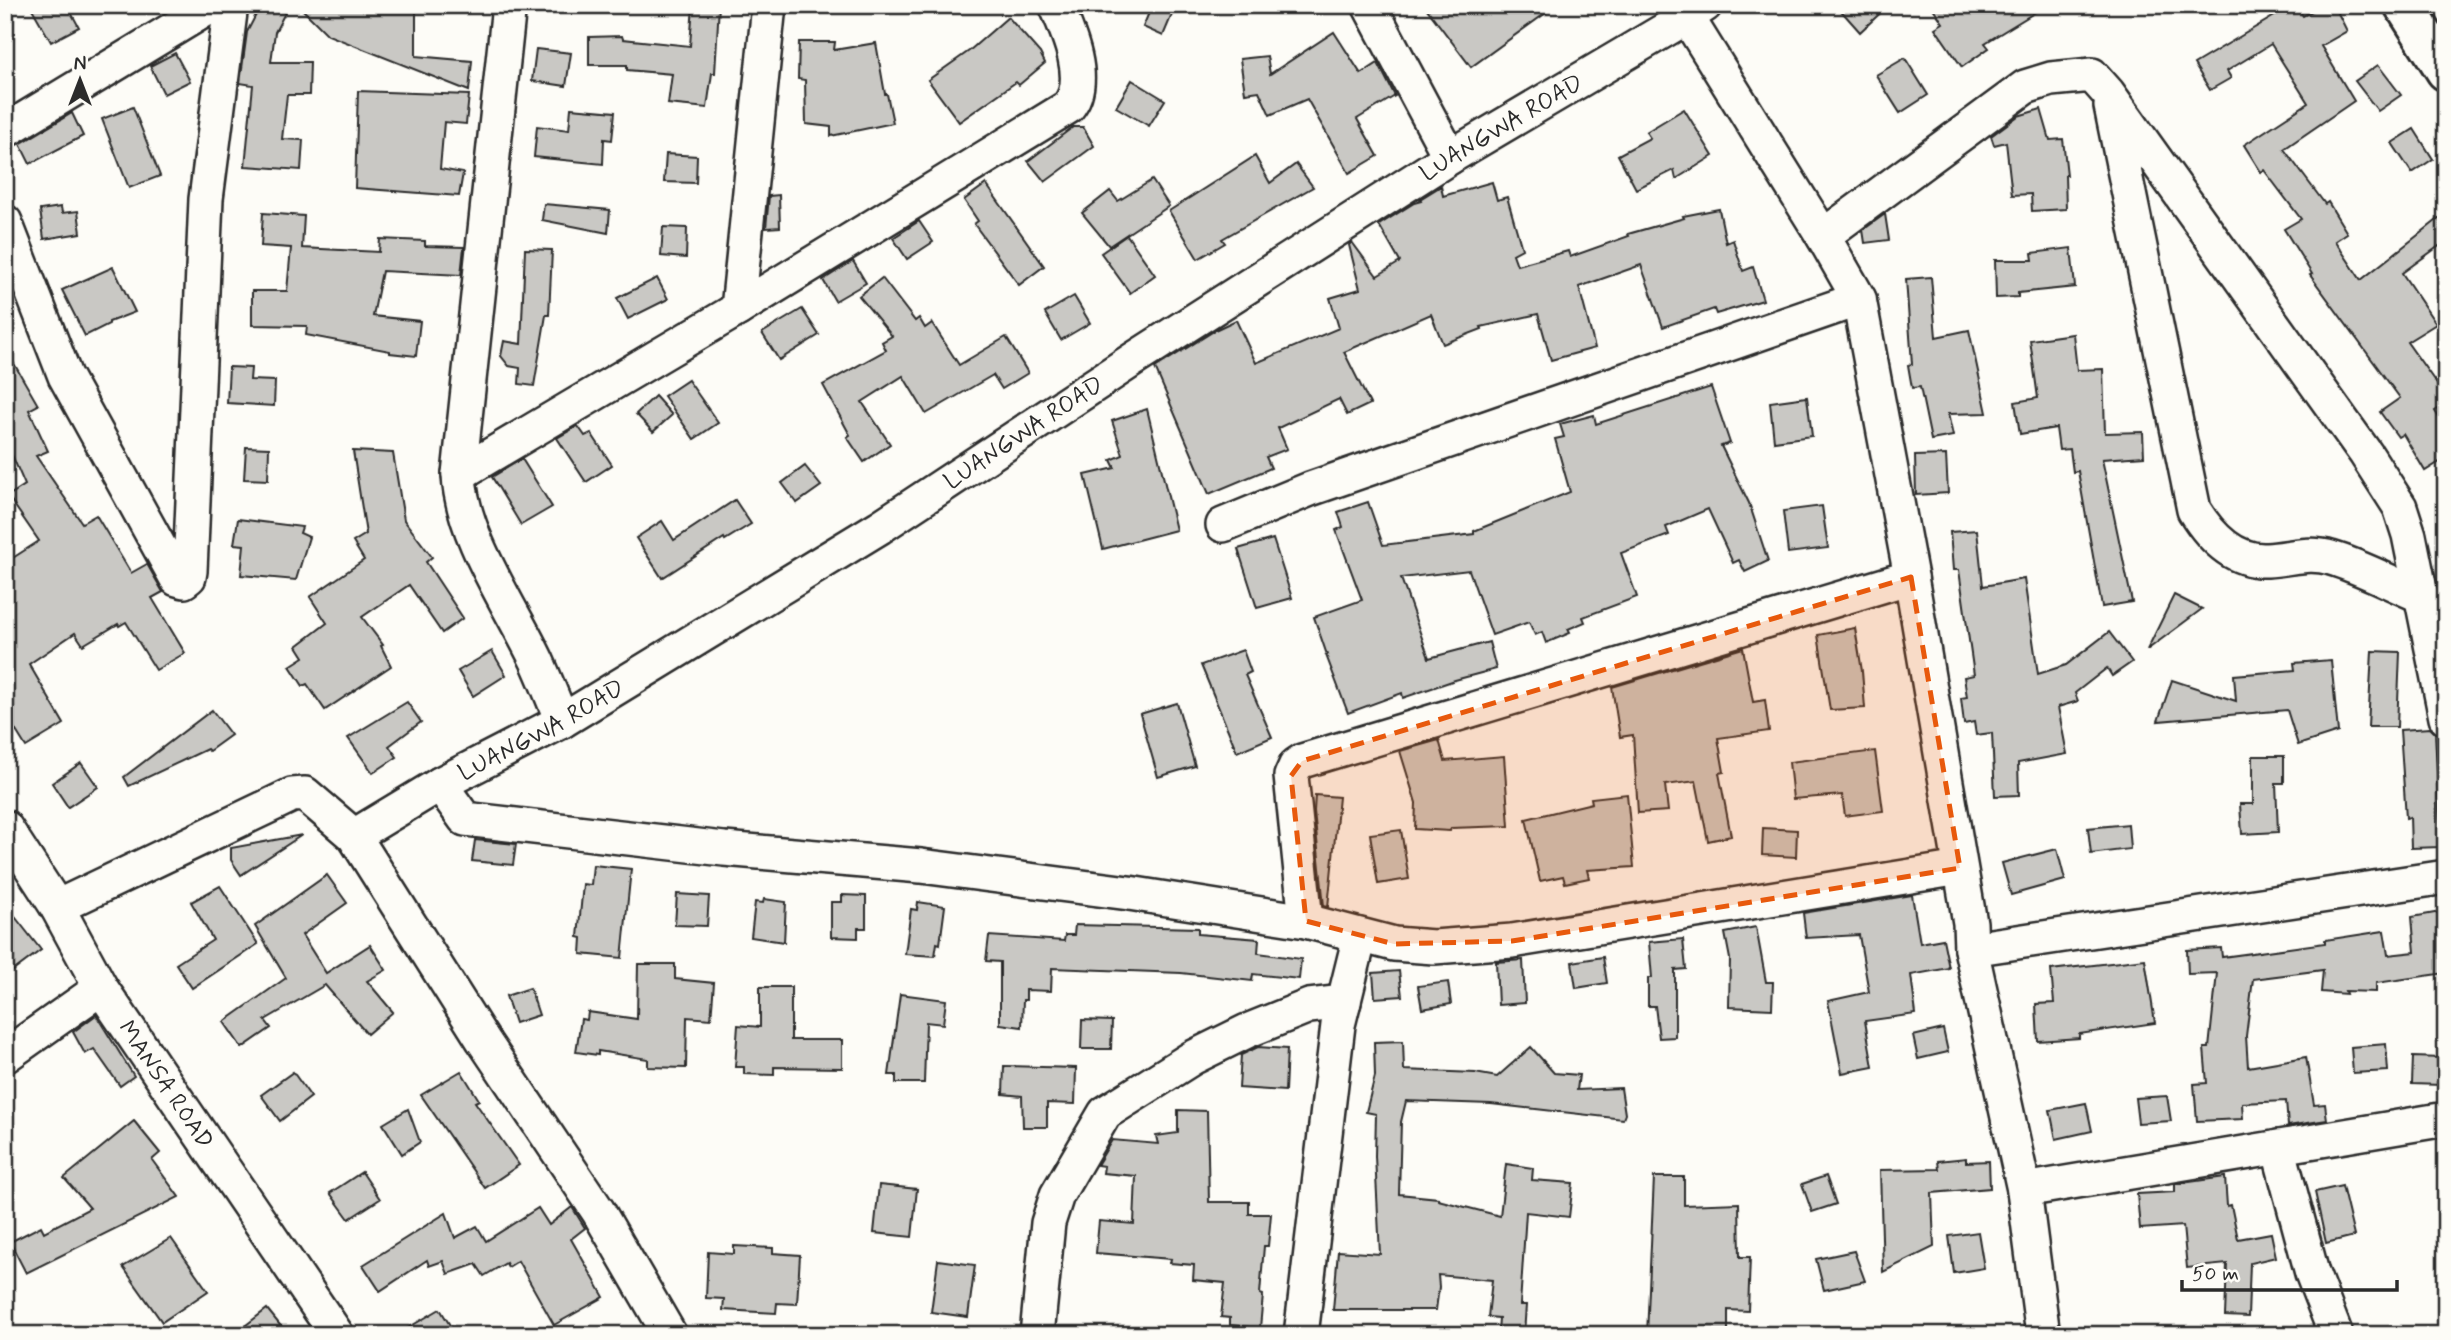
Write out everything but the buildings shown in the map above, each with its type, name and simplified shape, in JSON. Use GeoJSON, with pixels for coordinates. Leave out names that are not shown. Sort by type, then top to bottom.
{"type":"FeatureCollection","features":[{"type":"Feature","properties":{"kind":"main road"},"geometry":{"type":"LineString","coordinates":[[2404,5],[2446,71]]}},
{"type":"Feature","properties":{"kind":"street"},"geometry":{"type":"LineString","coordinates":[[5,131],[213,5]]}},
{"type":"Feature","properties":{"kind":"street"},"geometry":{"type":"LineString","coordinates":[[5,222],[65,376],[177,579],[184,581],[189,577],[190,571],[206,199],[231,5]]}},
{"type":"Feature","properties":{"kind":"street"},"geometry":{"type":"LineString","coordinates":[[509,5],[459,474],[460,491],[476,540],[538,663],[562,721]]}},
{"type":"Feature","properties":{"kind":"street"},"geometry":{"type":"LineString","coordinates":[[738,309],[769,5]]}},
{"type":"Feature","properties":{"kind":"street"},"geometry":{"type":"LineString","coordinates":[[459,474],[738,309],[1068,107],[1074,95],[1075,64],[1070,35],[1056,5]]}},
{"type":"Feature","properties":{"kind":"street"},"geometry":{"type":"LineString","coordinates":[[1369,5],[1450,157]]}},
{"type":"Feature","properties":{"kind":"street"},"geometry":{"type":"LineString","coordinates":[[1696,11],[1859,299],[1911,577],[1970,923],[1971,949],[2024,1190],[2043,1335]]}},
{"type":"Feature","properties":{"kind":"street","name":"LUANGWA ROAD"},"geometry":{"type":"LineString","coordinates":[[354,836],[440,785],[562,721],[880,527],[1134,359],[1450,157],[1696,11]]}},
{"type":"Feature","properties":{"kind":"street"},"geometry":{"type":"LineString","coordinates":[[1823,236],[2025,87],[2051,79],[2092,75],[2108,93],[2385,482],[2400,507],[2422,596],[2446,718]]}},
{"type":"Feature","properties":{"kind":"street"},"geometry":{"type":"LineString","coordinates":[[2108,93],[2194,510],[2204,526],[2231,551],[2247,558],[2266,560],[2309,554],[2331,558],[2422,596]]}},
{"type":"Feature","properties":{"kind":"street"},"geometry":{"type":"LineString","coordinates":[[1223,525],[1310,489],[1859,299]]}},
{"type":"Feature","properties":{"kind":"street"},"geometry":{"type":"LineString","coordinates":[[1306,921],[1291,776],[1296,765],[1302,761],[1911,577]]}},
{"type":"Feature","properties":{"kind":"street"},"geometry":{"type":"LineString","coordinates":[[440,785],[466,819],[724,849],[921,866],[1129,893],[1306,921],[1394,944],[1434,947],[1511,941],[1960,868]]}},
{"type":"Feature","properties":{"kind":"street"},"geometry":{"type":"LineString","coordinates":[[57,907],[292,795],[305,794],[354,836],[483,1040],[598,1211],[670,1335]]}},
{"type":"Feature","properties":{"kind":"street","name":"MANSA ROAD"},"geometry":{"type":"LineString","coordinates":[[5,827],[57,907],[101,988],[337,1335]]}},
{"type":"Feature","properties":{"kind":"street"},"geometry":{"type":"LineString","coordinates":[[1971,949],[2446,877]]}},
{"type":"Feature","properties":{"kind":"street"},"geometry":{"type":"LineString","coordinates":[[1301,1335],[1338,1025],[1360,936]]}},
{"type":"Feature","properties":{"kind":"street"},"geometry":{"type":"LineString","coordinates":[[5,1056],[101,988]]}},
{"type":"Feature","properties":{"kind":"street"},"geometry":{"type":"LineString","coordinates":[[1037,1335],[1048,1223],[1057,1195],[1105,1112],[1192,1058],[1247,1031],[1309,1006],[1344,1002]]}},
{"type":"Feature","properties":{"kind":"street"},"geometry":{"type":"LineString","coordinates":[[2024,1190],[2446,1119]]}},
{"type":"Feature","properties":{"kind":"street"},"geometry":{"type":"LineString","coordinates":[[2278,1147],[2312,1273],[2336,1335]]}},
{"type":"Feature","properties":{"kind":"highlighted area"},"geometry":{"type":"Polygon","coordinates":[[[1911,577],[1960,868],[1512,941],[1394,944],[1306,921],[1291,776],[1302,761],[1911,577]]]}}]}
